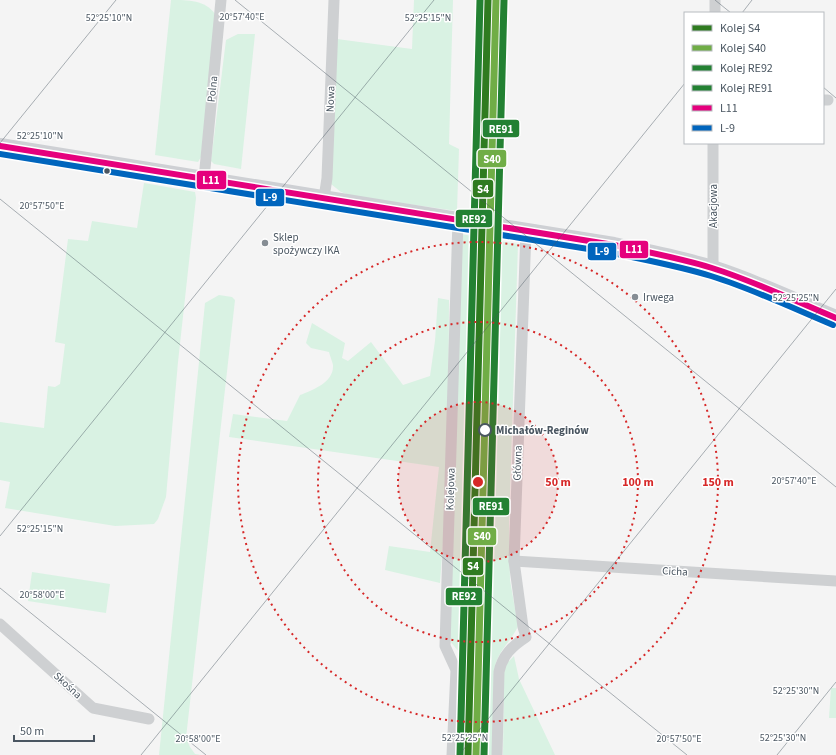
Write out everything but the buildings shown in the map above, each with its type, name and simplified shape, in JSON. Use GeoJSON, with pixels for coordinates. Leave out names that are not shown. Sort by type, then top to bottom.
{"type":"FeatureCollection","features":[{"type":"Feature","properties":{"kind":"main road"},"geometry":{"type":"LineString","coordinates":[[0,146],[614,245],[677,258],[713,268],[836,318]]}},
{"type":"Feature","properties":{"kind":"street","name":"Polna"},"geometry":{"type":"LineString","coordinates":[[204,179],[221,0]]}},
{"type":"Feature","properties":{"kind":"street","name":"Nowa"},"geometry":{"type":"LineString","coordinates":[[324,198],[327,178],[334,0]]}},
{"type":"Feature","properties":{"kind":"street"},"geometry":{"type":"LineString","coordinates":[[715,0],[715,12]]}},
{"type":"Feature","properties":{"kind":"street","name":"Akacjowa"},"geometry":{"type":"LineString","coordinates":[[713,144],[713,268]]}},
{"type":"Feature","properties":{"kind":"street","name":"Kolejowa"},"geometry":{"type":"LineString","coordinates":[[452,755],[456,670],[445,646],[458,220]]}},
{"type":"Feature","properties":{"kind":"street","name":"Główna"},"geometry":{"type":"LineString","coordinates":[[497,755],[498,672],[500,663],[515,645],[526,637],[523,627],[514,561],[526,231]]}},
{"type":"Feature","properties":{"kind":"street","name":"Cicha"},"geometry":{"type":"LineString","coordinates":[[514,561],[836,580]]}},
{"type":"Feature","properties":{"kind":"street","name":"Skośna"},"geometry":{"type":"LineString","coordinates":[[0,624],[93,708],[149,720]]}},
{"type":"Feature","properties":{"kind":"green space"},"geometry":{"type":"Polygon","coordinates":[[[171,0],[201,3],[211,9],[215,14],[201,157],[198,162],[155,155],[171,0]]]}},
{"type":"Feature","properties":{"kind":"green space"},"geometry":{"type":"Polygon","coordinates":[[[414,0],[453,0],[449,144],[459,149],[457,211],[352,196],[341,192],[331,184],[337,39],[412,49],[414,0]]]}},
{"type":"Feature","properties":{"kind":"green space"},"geometry":{"type":"Polygon","coordinates":[[[238,34],[255,34],[241,169],[214,164],[211,161],[226,40],[238,34]]]}},
{"type":"Feature","properties":{"kind":"green space"},"geometry":{"type":"Polygon","coordinates":[[[144,183],[195,192],[196,198],[178,362],[166,497],[158,519],[154,524],[115,526],[5,508],[10,482],[0,480],[0,422],[44,428],[48,386],[55,387],[60,384],[65,344],[55,342],[68,239],[88,241],[92,221],[137,228],[144,183]]]}},
{"type":"Feature","properties":{"kind":"green space"},"geometry":{"type":"Polygon","coordinates":[[[461,234],[478,237],[468,604],[482,604],[492,240],[518,244],[509,524],[510,580],[518,626],[500,654],[495,666],[493,755],[456,755],[459,652],[449,640],[461,234]]]}},
{"type":"Feature","properties":{"kind":"green space"},"geometry":{"type":"Polygon","coordinates":[[[219,295],[232,297],[235,300],[186,738],[195,754],[201,755],[159,755],[205,303],[219,295]]]}},
{"type":"Feature","properties":{"kind":"green space"},"geometry":{"type":"Polygon","coordinates":[[[438,298],[449,300],[448,475],[440,583],[385,570],[389,546],[430,552],[439,467],[229,437],[233,414],[287,421],[300,395],[311,391],[326,381],[330,376],[333,365],[329,352],[311,348],[306,343],[312,323],[345,343],[342,358],[348,361],[371,342],[403,385],[430,376],[435,341],[438,298]]]}},
{"type":"Feature","properties":{"kind":"green space"},"geometry":{"type":"Polygon","coordinates":[[[32,572],[110,584],[106,613],[28,601],[32,572]]]}},
{"type":"Feature","properties":{"kind":"green space"},"geometry":{"type":"Polygon","coordinates":[[[514,656],[519,679],[555,755],[503,755],[504,672],[507,663],[514,656]]]}},
{"type":"Feature","properties":{"kind":"green space"},"geometry":{"type":"Polygon","coordinates":[[[831,688],[836,688],[836,718],[829,718],[831,688]]]}},
{"type":"Feature","properties":{"kind":"railway"},"geometry":{"type":"LineString","coordinates":[[500,137],[504,0]]}},
{"type":"Feature","properties":{"kind":"rail line","name":"RE92"},"geometry":{"type":"LineString","coordinates":[[460,755],[480,0]]}},
{"type":"Feature","properties":{"kind":"rail line","name":"S4"},"geometry":{"type":"LineString","coordinates":[[468,755],[488,0]]}},
{"type":"Feature","properties":{"kind":"rail line","name":"S40"},"geometry":{"type":"LineString","coordinates":[[476,755],[496,0]]}},
{"type":"Feature","properties":{"kind":"rail line","name":"RE91"},"geometry":{"type":"LineString","coordinates":[[484,755],[504,0]]}},
{"type":"Feature","properties":{"kind":"transit line","name":"L11"},"geometry":{"type":"LineString","coordinates":[[0,146],[614,245],[676,258],[728,273],[836,318]]}},
{"type":"Feature","properties":{"kind":"transit line","name":"L-9"},"geometry":{"type":"LineString","coordinates":[[0,154],[613,253],[699,272],[727,281],[833,325]]}},
{"type":"Feature","properties":{"kind":"place","name":"Sklep spożywczy IKA"},"geometry":{"type":"Point","coordinates":[265,243]}},
{"type":"Feature","properties":{"kind":"place","name":"Irwega"},"geometry":{"type":"Point","coordinates":[635,297]}},
{"type":"Feature","properties":{"kind":"place","name":"Michałów-Reginów"},"geometry":{"type":"Point","coordinates":[485,430]}}]}
